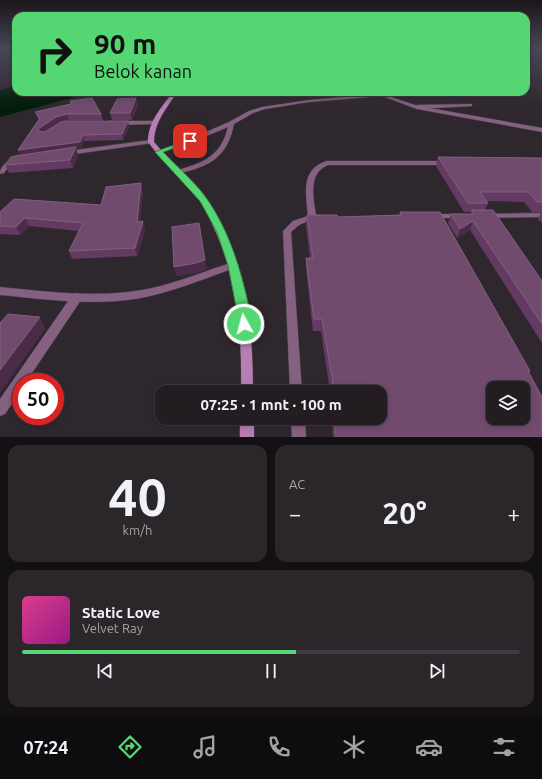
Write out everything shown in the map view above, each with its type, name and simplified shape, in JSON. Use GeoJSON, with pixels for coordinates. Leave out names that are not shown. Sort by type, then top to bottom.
{"type":"FeatureCollection","features":[{"type":"Feature","properties":{"kind":"main road"},"geometry":{"type":"LineString","coordinates":[[172,96],[156,120],[151,132],[151,142],[158,152],[203,200],[222,232],[234,265],[243,310],[247,385]]}},
{"type":"Feature","properties":{"kind":"main road"},"geometry":{"type":"LineString","coordinates":[[247,425],[247,437]]}},
{"type":"Feature","properties":{"kind":"street"},"geometry":{"type":"LineString","coordinates":[[158,152],[190,141],[252,112],[284,104],[309,100],[356,96]]}},
{"type":"Feature","properties":{"kind":"street"},"geometry":{"type":"LineString","coordinates":[[386,96],[417,107],[542,130]]}},
{"type":"Feature","properties":{"kind":"street"},"geometry":{"type":"LineString","coordinates":[[417,107],[470,105]]}},
{"type":"Feature","properties":{"kind":"street"},"geometry":{"type":"LineString","coordinates":[[116,123],[156,120]]}},
{"type":"Feature","properties":{"kind":"street"},"geometry":{"type":"LineString","coordinates":[[177,172],[207,163],[216,156],[224,147],[229,135],[231,123]]}},
{"type":"Feature","properties":{"kind":"street"},"geometry":{"type":"LineString","coordinates":[[64,154],[151,142]]}},
{"type":"Feature","properties":{"kind":"street"},"geometry":{"type":"LineString","coordinates":[[2,172],[8,164],[24,159]]}},
{"type":"Feature","properties":{"kind":"street"},"geometry":{"type":"LineString","coordinates":[[312,217],[309,187],[315,169],[320,164],[455,162]]}},
{"type":"Feature","properties":{"kind":"street"},"geometry":{"type":"LineString","coordinates":[[423,216],[542,215]]}},
{"type":"Feature","properties":{"kind":"street"},"geometry":{"type":"LineString","coordinates":[[439,216],[446,230]]}},
{"type":"Feature","properties":{"kind":"street"},"geometry":{"type":"LineString","coordinates":[[296,385],[287,231],[296,223],[312,217],[328,217]]}},
{"type":"Feature","properties":{"kind":"street"},"geometry":{"type":"LineString","coordinates":[[0,292],[76,297],[111,297],[152,292],[234,265]]}},
{"type":"Feature","properties":{"kind":"street"},"geometry":{"type":"LineString","coordinates":[[0,410],[76,297]]}},
{"type":"Feature","properties":{"kind":"street"},"geometry":{"type":"LineString","coordinates":[[298,425],[299,437]]}},
{"type":"Feature","properties":{"kind":"shaded area"},"geometry":{"type":"Polygon","coordinates":[[[12,86],[12,96],[79,96],[0,117],[0,90],[12,86]]]}},
{"type":"Feature","properties":{"kind":"building"},"geometry":{"type":"Polygon","coordinates":[[[92,98],[101,114],[67,114],[56,117],[38,129],[38,131],[45,132],[61,122],[67,121],[105,121],[106,123],[107,121],[128,121],[122,134],[83,135],[80,142],[18,150],[40,118],[35,112],[71,104],[70,101],[92,98]]]}},
{"type":"Feature","properties":{"kind":"building"},"geometry":{"type":"Polygon","coordinates":[[[136,98],[130,113],[110,113],[117,99],[136,98]]]}},
{"type":"Feature","properties":{"kind":"building"},"geometry":{"type":"Polygon","coordinates":[[[76,147],[70,160],[5,165],[11,157],[76,147]]]}},
{"type":"Feature","properties":{"kind":"building"},"geometry":{"type":"Polygon","coordinates":[[[438,157],[542,158],[542,202],[537,202],[528,192],[480,192],[488,203],[468,203],[438,157]]]}},
{"type":"Feature","properties":{"kind":"building"},"geometry":{"type":"Polygon","coordinates":[[[141,183],[137,222],[143,221],[135,248],[69,251],[83,223],[25,218],[16,227],[0,226],[0,212],[14,199],[101,205],[106,187],[141,183]]]}},
{"type":"Feature","properties":{"kind":"building"},"geometry":{"type":"Polygon","coordinates":[[[472,210],[493,210],[542,281],[542,324],[473,221],[460,229],[451,214],[474,214],[472,210]]]}},
{"type":"Feature","properties":{"kind":"building"},"geometry":{"type":"Polygon","coordinates":[[[400,212],[440,212],[530,371],[528,371],[542,397],[542,437],[336,437],[335,425],[387,425],[387,385],[333,385],[322,319],[314,319],[306,258],[313,258],[307,215],[337,215],[338,217],[401,215],[400,212]]]}},
{"type":"Feature","properties":{"kind":"building"},"geometry":{"type":"Polygon","coordinates":[[[199,223],[205,260],[174,267],[172,227],[199,223]]]}},
{"type":"Feature","properties":{"kind":"building"},"geometry":{"type":"Polygon","coordinates":[[[8,314],[40,317],[0,370],[0,323],[8,314]]]}},
{"type":"Feature","properties":{"kind":"route"},"geometry":{"type":"LineString","coordinates":[[190,141],[158,152],[203,200],[222,232],[234,265],[243,310],[244,324]]}}]}
